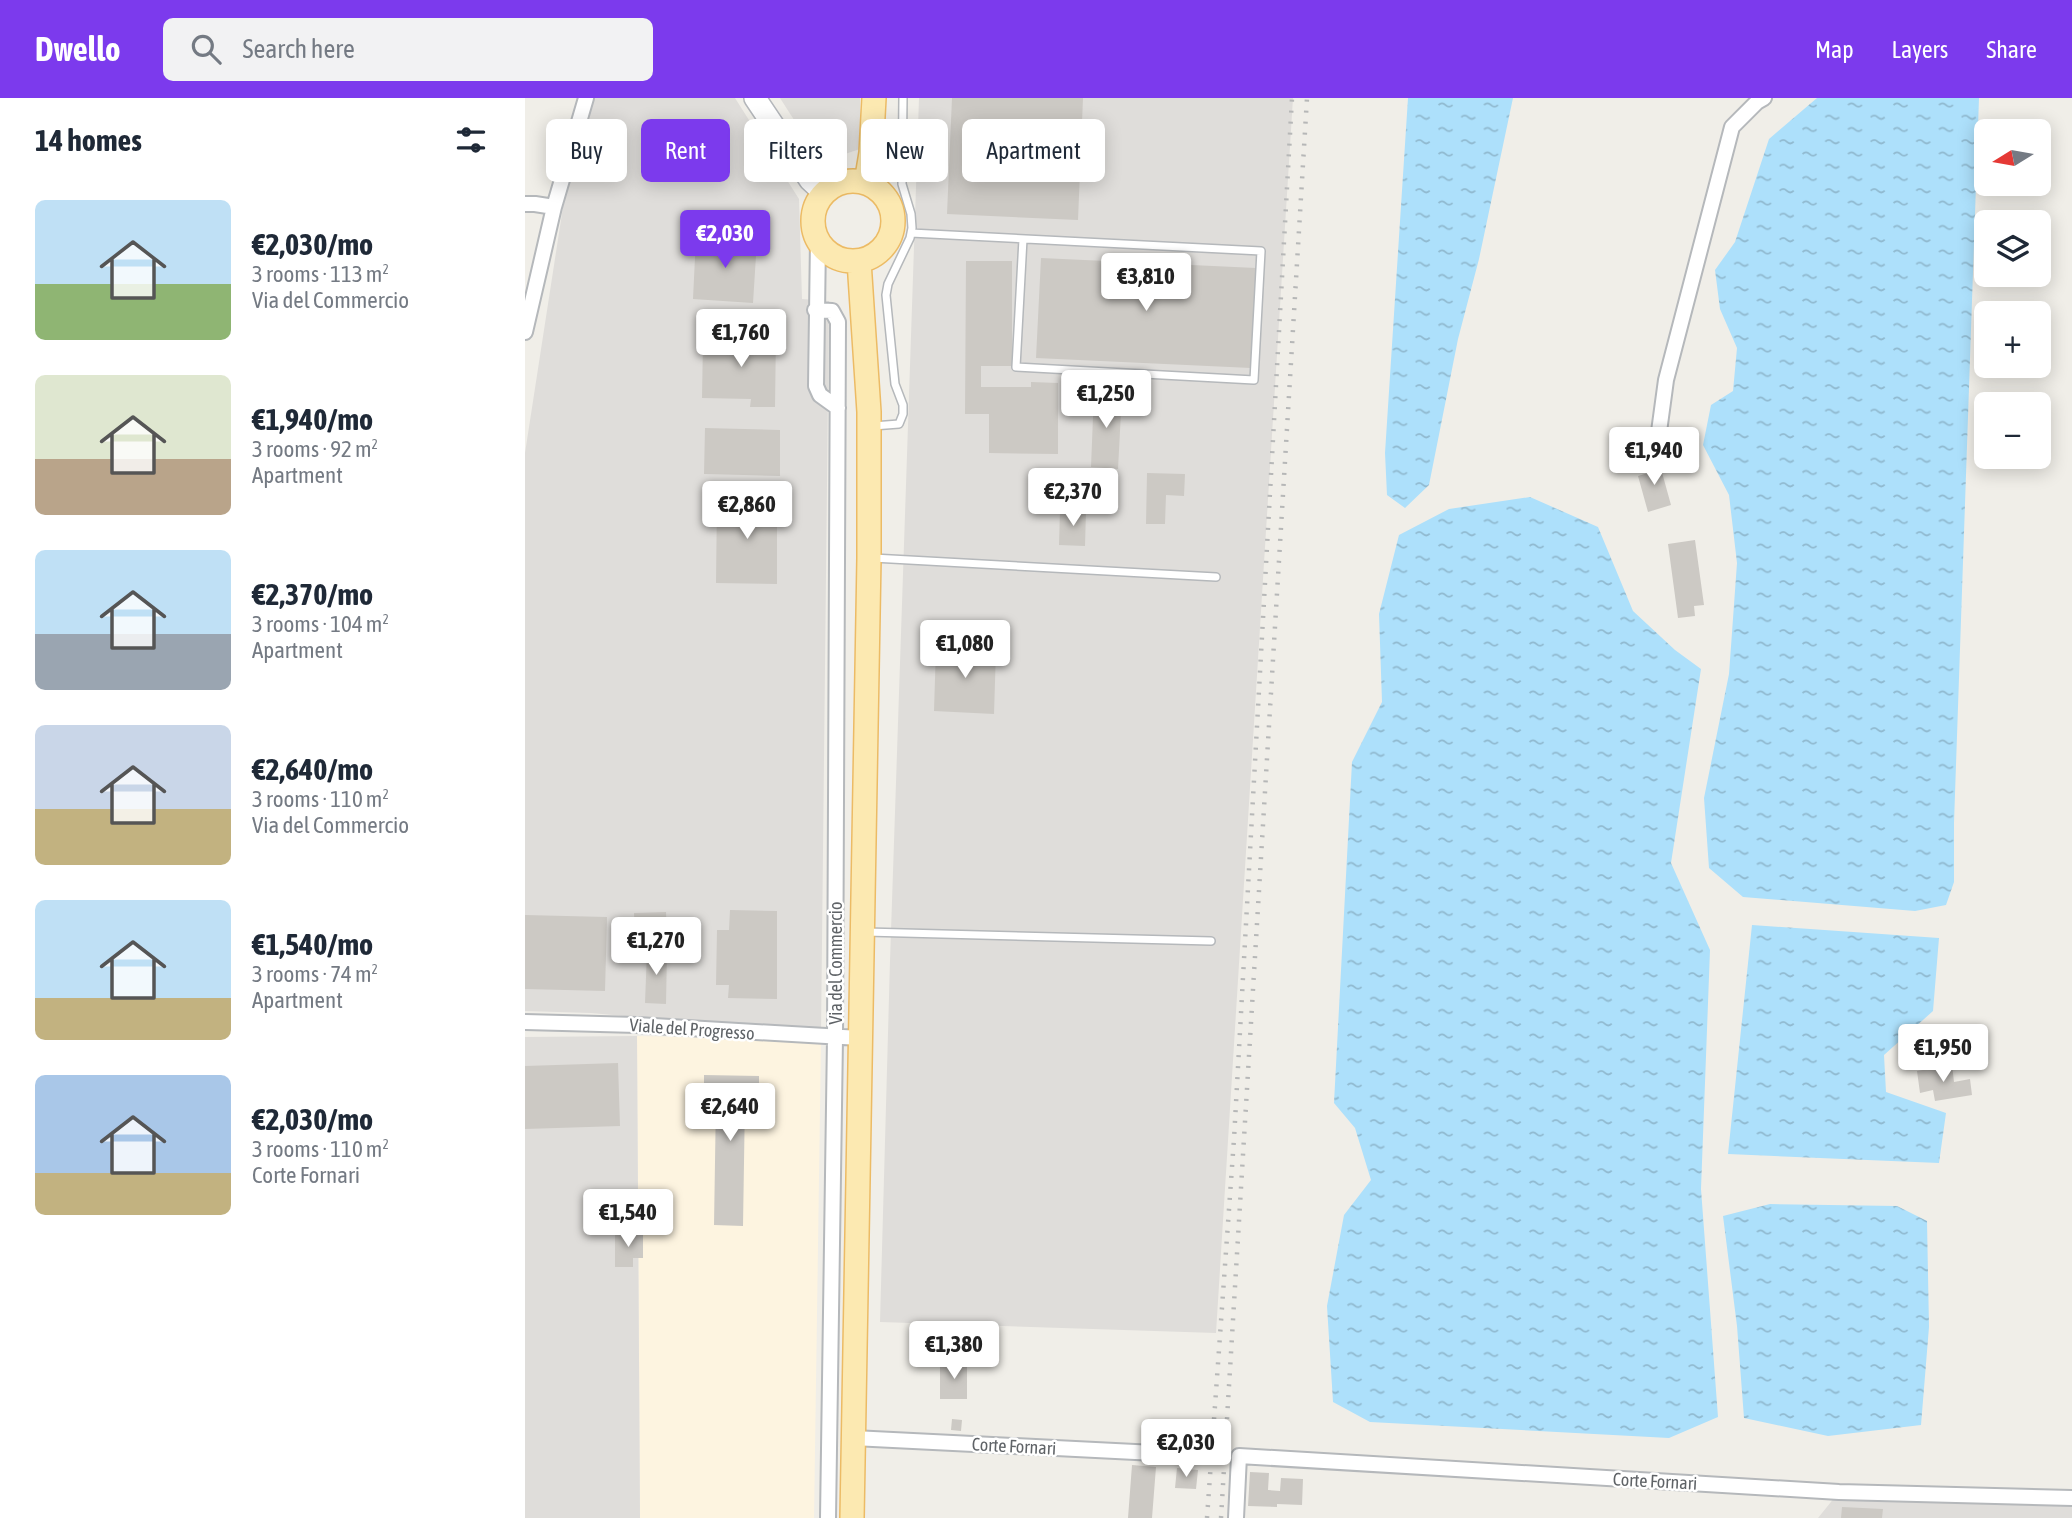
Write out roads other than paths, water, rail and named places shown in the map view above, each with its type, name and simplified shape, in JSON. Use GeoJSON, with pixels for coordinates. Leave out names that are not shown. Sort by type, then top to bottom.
{"type":"FeatureCollection","features":[{"type":"Feature","properties":{"kind":"main road"},"geometry":{"type":"LineString","coordinates":[[866,183],[871,153],[874,98]]}},
{"type":"Feature","properties":{"kind":"main road"},"geometry":{"type":"LineString","coordinates":[[839,183],[866,183],[883,194],[888,202],[893,230],[884,247],[869,259],[843,261],[835,258],[817,240],[813,221],[818,202],[824,193],[839,183]]}},
{"type":"Feature","properties":{"kind":"main road"},"geometry":{"type":"LineString","coordinates":[[852,1518],[869,558],[867,357],[859,261]]}},
{"type":"Feature","properties":{"kind":"street"},"geometry":{"type":"LineString","coordinates":[[525,332],[554,207],[586,98]]}},
{"type":"Feature","properties":{"kind":"street"},"geometry":{"type":"LineString","coordinates":[[755,98],[810,180],[824,193]]}},
{"type":"Feature","properties":{"kind":"street"},"geometry":{"type":"LineString","coordinates":[[1658,439],[1667,380],[1733,127],[1763,98]]}},
{"type":"Feature","properties":{"kind":"street"},"geometry":{"type":"LineString","coordinates":[[525,204],[554,207]]}},
{"type":"Feature","properties":{"kind":"street"},"geometry":{"type":"LineString","coordinates":[[817,240],[815,386],[820,395],[838,408]]}},
{"type":"Feature","properties":{"kind":"street","name":"Via del Commercio"},"geometry":{"type":"LineString","coordinates":[[815,310],[832,312],[838,322],[835,1038],[828,1518]]}},
{"type":"Feature","properties":{"kind":"street","name":"Viale del Progresso"},"geometry":{"type":"LineString","coordinates":[[525,1022],[637,1025],[860,1038]]}},
{"type":"Feature","properties":{"kind":"street","name":"Corte Fornari"},"geometry":{"type":"LineString","coordinates":[[853,1438],[1175,1454]]}},
{"type":"Feature","properties":{"kind":"street","name":"Corte Fornari"},"geometry":{"type":"LineString","coordinates":[[1236,1518],[1239,1456],[1839,1492],[2072,1498]]}},
{"type":"Feature","properties":{"kind":"lane"},"geometry":{"type":"LineString","coordinates":[[869,426],[899,424],[904,414],[895,384],[886,296],[888,284],[911,233],[911,214],[902,184],[903,98]]}},
{"type":"Feature","properties":{"kind":"lane"},"geometry":{"type":"LineString","coordinates":[[911,233],[1261,251],[1254,380],[1016,367],[1023,239]]}},
{"type":"Feature","properties":{"kind":"lane"},"geometry":{"type":"LineString","coordinates":[[869,558],[1216,576]]}},
{"type":"Feature","properties":{"kind":"lane"},"geometry":{"type":"LineString","coordinates":[[862,932],[1212,941]]}},
{"type":"Feature","properties":{"kind":"water"},"geometry":{"type":"Polygon","coordinates":[[[1408,98],[1513,98],[1479,259],[1458,339],[1429,485],[1405,508],[1387,495],[1385,453],[1408,98]]]}},
{"type":"Feature","properties":{"kind":"water"},"geometry":{"type":"Polygon","coordinates":[[[1817,98],[1979,98],[1978,119],[1974,119],[1976,196],[1954,882],[1946,905],[1915,911],[1743,897],[1709,868],[1704,798],[1729,674],[1737,563],[1729,495],[1703,445],[1711,405],[1733,391],[1737,348],[1720,309],[1715,270],[1735,242],[1769,139],[1817,98]]]}},
{"type":"Feature","properties":{"kind":"water"},"geometry":{"type":"Polygon","coordinates":[[[1530,497],[1598,527],[1633,611],[1675,650],[1701,669],[1671,863],[1710,950],[1701,1189],[1718,1417],[1669,1438],[1370,1422],[1333,1402],[1327,1306],[1344,1215],[1371,1180],[1355,1128],[1334,1103],[1352,762],[1382,702],[1379,614],[1399,535],[1449,509],[1530,497]]]}},
{"type":"Feature","properties":{"kind":"water"},"geometry":{"type":"Polygon","coordinates":[[[1752,925],[1939,938],[1933,1011],[1884,1055],[1886,1092],[1946,1113],[1939,1163],[1728,1154],[1752,925]]]}},
{"type":"Feature","properties":{"kind":"water"},"geometry":{"type":"Polygon","coordinates":[[[1770,1204],[1897,1206],[1927,1221],[1929,1327],[1921,1425],[1828,1436],[1744,1418],[1737,1326],[1723,1216],[1770,1204]]]}},
{"type":"Feature","properties":{"kind":"railway"},"geometry":{"type":"LineString","coordinates":[[1207,1518],[1234,1139],[1292,98]]}},
{"type":"Feature","properties":{"kind":"railway"},"geometry":{"type":"LineString","coordinates":[[1221,1518],[1307,98]]}}]}
